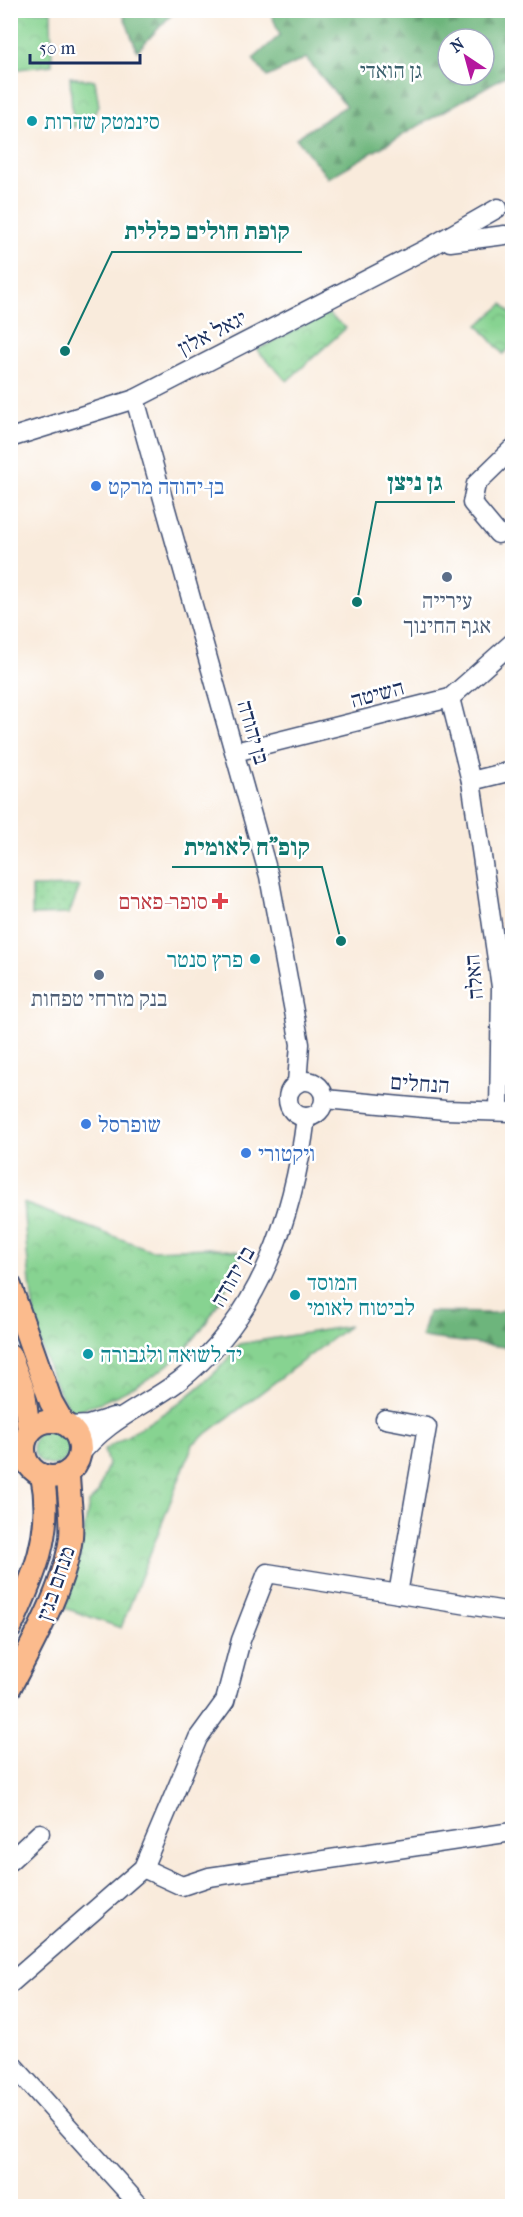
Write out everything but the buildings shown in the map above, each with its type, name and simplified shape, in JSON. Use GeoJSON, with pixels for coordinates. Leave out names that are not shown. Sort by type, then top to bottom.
{"type":"FeatureCollection","features":[{"type":"Feature","properties":{"kind":"main road"},"geometry":{"type":"LineString","coordinates":[[10,1286],[51,1402],[65,1424],[77,1437],[73,1465],[55,1477],[42,1475],[31,1468],[25,1459],[24,1444],[29,1432],[24,1392],[10,1356]]}},
{"type":"Feature","properties":{"kind":"main road"},"geometry":{"type":"LineString","coordinates":[[29,1432],[44,1422],[65,1424]]}},
{"type":"Feature","properties":{"kind":"main road","name":"מנחם בגין"},"geometry":{"type":"LineString","coordinates":[[10,1687],[42,1624],[64,1567],[71,1538],[73,1465]]}},
{"type":"Feature","properties":{"kind":"main road","name":"מנחם בגין"},"geometry":{"type":"LineString","coordinates":[[10,1628],[40,1559],[45,1531],[42,1475]]}},
{"type":"Feature","properties":{"kind":"street"},"geometry":{"type":"LineString","coordinates":[[505,202],[496,220],[509,237]]}},
{"type":"Feature","properties":{"kind":"street","name":"יגאל אלון"},"geometry":{"type":"LineString","coordinates":[[10,438],[135,399],[428,248],[505,202]]}},
{"type":"Feature","properties":{"kind":"street","name":"יגאל אלון"},"geometry":{"type":"LineString","coordinates":[[428,248],[462,239],[509,237]]}},
{"type":"Feature","properties":{"kind":"street","name":"בן יהודה"},"geometry":{"type":"LineString","coordinates":[[135,399],[271,887],[300,1044],[297,1083]]}},
{"type":"Feature","properties":{"kind":"street"},"geometry":{"type":"LineString","coordinates":[[498,534],[472,503],[476,484],[513,449]]}},
{"type":"Feature","properties":{"kind":"street","name":"השיטה"},"geometry":{"type":"LineString","coordinates":[[235,752],[450,699],[513,643]]}},
{"type":"Feature","properties":{"kind":"street","name":"האלה"},"geometry":{"type":"LineString","coordinates":[[450,699],[471,781],[507,986],[506,1111]]}},
{"type":"Feature","properties":{"kind":"street"},"geometry":{"type":"LineString","coordinates":[[471,781],[513,771]]}},
{"type":"Feature","properties":{"kind":"street"},"geometry":{"type":"LineString","coordinates":[[297,1083],[315,1083],[323,1092],[325,1099],[321,1110],[306,1117],[294,1113],[289,1103],[290,1092],[297,1083]]}},
{"type":"Feature","properties":{"kind":"street","name":"הנחלים"},"geometry":{"type":"LineString","coordinates":[[325,1099],[445,1110],[506,1111]]}},
{"type":"Feature","properties":{"kind":"street","name":"בן יהודה"},"geometry":{"type":"LineString","coordinates":[[73,1465],[99,1433],[126,1412],[179,1380],[216,1347],[241,1311],[266,1270],[277,1245],[303,1141],[306,1117]]}},
{"type":"Feature","properties":{"kind":"street","name":"בן יהודה"},"geometry":{"type":"LineString","coordinates":[[65,1424],[88,1425],[126,1412]]}},
{"type":"Feature","properties":{"kind":"street"},"geometry":{"type":"LineString","coordinates":[[385,1419],[427,1428],[398,1594]]}},
{"type":"Feature","properties":{"kind":"street"},"geometry":{"type":"LineString","coordinates":[[10,1984],[143,1868],[198,1738],[225,1701],[241,1640],[267,1573],[513,1612]]}},
{"type":"Feature","properties":{"kind":"street"},"geometry":{"type":"LineString","coordinates":[[143,1868],[182,1886],[209,1877],[513,1832]]}},
{"type":"Feature","properties":{"kind":"street"},"geometry":{"type":"LineString","coordinates":[[10,1861],[40,1833]]}},
{"type":"Feature","properties":{"kind":"street"},"geometry":{"type":"LineString","coordinates":[[10,2062],[140,2206]]}},
{"type":"Feature","properties":{"kind":"green space"},"geometry":{"type":"Polygon","coordinates":[[[10,11],[51,11],[52,65],[11,70],[10,11]]]}},
{"type":"Feature","properties":{"kind":"green space"},"geometry":{"type":"Polygon","coordinates":[[[122,11],[175,11],[137,51],[122,11]]]}},
{"type":"Feature","properties":{"kind":"green space","name":"גן הואדי"},"geometry":{"type":"Polygon","coordinates":[[[270,11],[512,11],[512,72],[496,81],[496,27],[436,27],[436,87],[486,87],[328,178],[296,138],[346,106],[306,58],[267,77],[253,59],[280,35],[270,11]]]}},
{"type":"Feature","properties":{"kind":"green space"},"geometry":{"type":"Polygon","coordinates":[[[70,77],[95,81],[99,106],[91,119],[73,128],[70,77]]]}},
{"type":"Feature","properties":{"kind":"green space"},"geometry":{"type":"Polygon","coordinates":[[[503,304],[512,315],[512,346],[503,354],[478,325],[503,304]]]}},
{"type":"Feature","properties":{"kind":"green space"},"geometry":{"type":"Polygon","coordinates":[[[327,313],[346,328],[287,381],[257,350],[327,313]]]}},
{"type":"Feature","properties":{"kind":"green space"},"geometry":{"type":"Polygon","coordinates":[[[80,886],[69,914],[32,915],[32,887],[80,886]]]}},
{"type":"Feature","properties":{"kind":"green space"},"geometry":{"type":"Polygon","coordinates":[[[23,1203],[151,1250],[210,1248],[241,1252],[214,1311],[179,1355],[157,1373],[132,1388],[72,1412],[58,1390],[47,1365],[40,1339],[30,1284],[23,1203]]]}},
{"type":"Feature","properties":{"kind":"green space"},"geometry":{"type":"Polygon","coordinates":[[[512,1306],[512,1348],[421,1337],[428,1312],[497,1313],[512,1306]]]}},
{"type":"Feature","properties":{"kind":"green space"},"geometry":{"type":"Polygon","coordinates":[[[349,1326],[193,1444],[121,1628],[65,1608],[79,1559],[89,1503],[98,1493],[108,1464],[104,1450],[160,1416],[195,1391],[226,1361],[239,1344],[349,1326]]]}},
{"type":"Feature","properties":{"kind":"green space"},"geometry":{"type":"Polygon","coordinates":[[[52,1427],[65,1433],[71,1446],[65,1459],[52,1465],[39,1459],[33,1446],[39,1433],[52,1427]]]}},
{"type":"Feature","properties":{"kind":"place","name":"סינמטק שדרות"},"geometry":{"type":"Point","coordinates":[32,121]}},
{"type":"Feature","properties":{"kind":"place","name":"קופת חולים כללית"},"geometry":{"type":"Point","coordinates":[65,351]}},
{"type":"Feature","properties":{"kind":"place","name":"בן-יהודה מרקט"},"geometry":{"type":"Point","coordinates":[96,486]}},
{"type":"Feature","properties":{"kind":"place","name":"עירייה אגף החינוך"},"geometry":{"type":"Point","coordinates":[447,577]}},
{"type":"Feature","properties":{"kind":"place","name":"גן ניצן"},"geometry":{"type":"Point","coordinates":[357,602]}},
{"type":"Feature","properties":{"kind":"place","name":"סופר-פארם"},"geometry":{"type":"Point","coordinates":[220,901]}},
{"type":"Feature","properties":{"kind":"place","name":"קופ\"ח לאומית"},"geometry":{"type":"Point","coordinates":[341,941]}},
{"type":"Feature","properties":{"kind":"place","name":"פרץ סנטר"},"geometry":{"type":"Point","coordinates":[255,959]}},
{"type":"Feature","properties":{"kind":"place","name":"בנק מזרחי טפחות"},"geometry":{"type":"Point","coordinates":[99,975]}},
{"type":"Feature","properties":{"kind":"place","name":"שופרסל"},"geometry":{"type":"Point","coordinates":[86,1124]}},
{"type":"Feature","properties":{"kind":"place","name":"ויקטורי"},"geometry":{"type":"Point","coordinates":[246,1153]}},
{"type":"Feature","properties":{"kind":"place","name":"המוסד לביטוח לאומי"},"geometry":{"type":"Point","coordinates":[295,1295]}},
{"type":"Feature","properties":{"kind":"place","name":"יד לשואה ולגבורה"},"geometry":{"type":"Point","coordinates":[88,1354]}}]}
